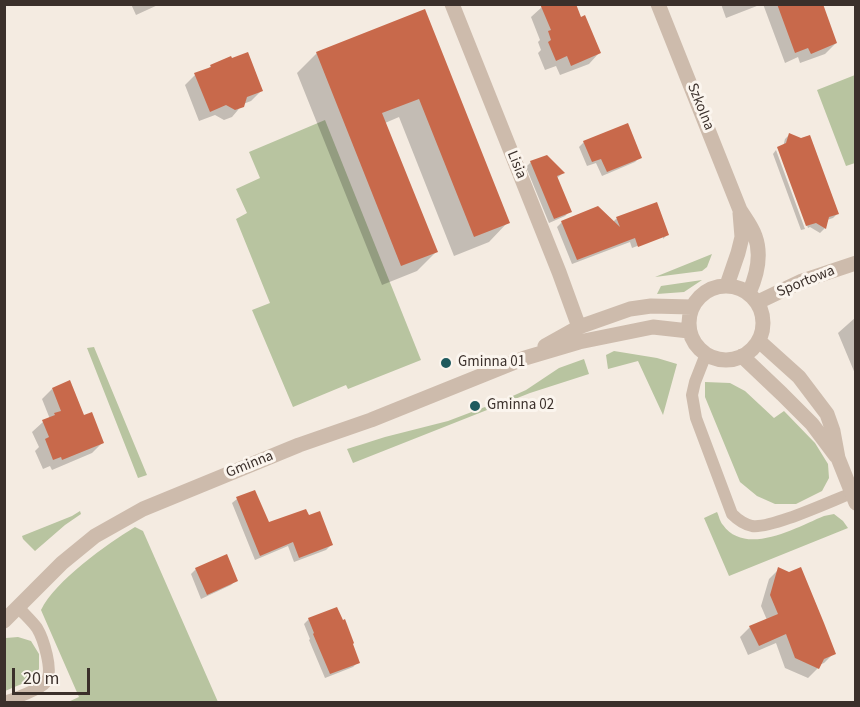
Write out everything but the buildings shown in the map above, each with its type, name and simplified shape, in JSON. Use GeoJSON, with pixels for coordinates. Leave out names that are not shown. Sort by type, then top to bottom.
{"type":"FeatureCollection","features":[{"type":"Feature","properties":{"kind":"street","name":"Lisia"},"geometry":{"type":"LineString","coordinates":[[452,4],[579,327]]}},
{"type":"Feature","properties":{"kind":"street","name":"Szkolna"},"geometry":{"type":"LineString","coordinates":[[658,4],[740,210],[756,236],[759,257],[754,298]]}},
{"type":"Feature","properties":{"kind":"street","name":"Szkolna"},"geometry":{"type":"LineString","coordinates":[[727,285],[742,237],[740,210]]}},
{"type":"Feature","properties":{"kind":"street","name":"Sportowa"},"geometry":{"type":"LineString","coordinates":[[754,298],[855,263]]}},
{"type":"Feature","properties":{"kind":"street"},"geometry":{"type":"LineString","coordinates":[[727,285],[740,288],[754,298],[762,313],[764,326],[759,341],[748,353],[735,359],[723,360],[710,357],[695,344],[689,331],[689,318],[692,307],[704,292],[715,286],[727,285]]}},
{"type":"Feature","properties":{"kind":"street","name":"Gminna"},"geometry":{"type":"LineString","coordinates":[[525,358],[579,327],[630,309],[651,306],[692,307]]}},
{"type":"Feature","properties":{"kind":"street","name":"Gminna"},"geometry":{"type":"LineString","coordinates":[[4,621],[62,563],[95,536],[143,509],[299,445],[371,420],[525,358],[579,342],[653,327],[689,331]]}},
{"type":"Feature","properties":{"kind":"street"},"geometry":{"type":"LineString","coordinates":[[759,341],[799,376],[827,414],[838,458],[854,498]]}},
{"type":"Feature","properties":{"kind":"street"},"geometry":{"type":"LineString","coordinates":[[742,356],[812,424],[838,458]]}},
{"type":"Feature","properties":{"kind":"lane"},"geometry":{"type":"LineString","coordinates":[[706,354],[693,388],[696,418],[732,514],[741,523],[755,526],[774,524],[854,498]]}},
{"type":"Feature","properties":{"kind":"lane"},"geometry":{"type":"LineString","coordinates":[[4,702],[26,694],[46,682],[50,673],[44,645],[37,629],[18,607]]}},
{"type":"Feature","properties":{"kind":"green space"},"geometry":{"type":"Polygon","coordinates":[[[855,75],[855,163],[846,166],[817,90],[855,75]]]}},
{"type":"Feature","properties":{"kind":"green space"},"geometry":{"type":"Polygon","coordinates":[[[325,120],[421,360],[348,389],[346,385],[293,407],[252,310],[270,303],[236,219],[247,213],[236,189],[260,178],[249,152],[325,120]]]}},
{"type":"Feature","properties":{"kind":"green space"},"geometry":{"type":"Polygon","coordinates":[[[712,254],[707,267],[702,271],[655,277],[712,254]]]}},
{"type":"Feature","properties":{"kind":"green space"},"geometry":{"type":"Polygon","coordinates":[[[702,280],[684,292],[657,294],[661,286],[702,280]]]}},
{"type":"Feature","properties":{"kind":"green space"},"geometry":{"type":"Polygon","coordinates":[[[94,347],[147,475],[138,478],[87,348],[94,347]]]}},
{"type":"Feature","properties":{"kind":"green space"},"geometry":{"type":"Polygon","coordinates":[[[614,351],[657,358],[677,364],[663,415],[638,361],[608,369],[606,355],[614,351]]]}},
{"type":"Feature","properties":{"kind":"green space"},"geometry":{"type":"Polygon","coordinates":[[[584,359],[589,374],[530,393],[353,463],[347,449],[448,421],[506,399],[526,390],[559,368],[584,359]]]}},
{"type":"Feature","properties":{"kind":"green space"},"geometry":{"type":"Polygon","coordinates":[[[705,382],[730,383],[745,391],[774,418],[784,411],[815,443],[828,464],[829,478],[822,491],[796,504],[775,504],[757,496],[740,482],[705,397],[705,382]]]}},
{"type":"Feature","properties":{"kind":"green space"},"geometry":{"type":"Polygon","coordinates":[[[80,511],[81,514],[35,551],[23,539],[22,536],[80,511]]]}},
{"type":"Feature","properties":{"kind":"green space"},"geometry":{"type":"Polygon","coordinates":[[[717,512],[723,525],[733,534],[745,539],[772,537],[834,514],[848,528],[729,576],[704,518],[717,512]]]}},
{"type":"Feature","properties":{"kind":"green space"},"geometry":{"type":"Polygon","coordinates":[[[135,527],[143,531],[218,702],[68,702],[79,697],[41,610],[70,575],[110,543],[135,527]]]}},
{"type":"Feature","properties":{"kind":"green space"},"geometry":{"type":"Polygon","coordinates":[[[18,637],[31,641],[39,654],[39,669],[31,680],[5,691],[5,640],[18,637]]]}},
{"type":"Feature","properties":{"kind":"place","name":"Gminna 01"},"geometry":{"type":"Point","coordinates":[446,363]}},
{"type":"Feature","properties":{"kind":"place","name":"Gminna 02"},"geometry":{"type":"Point","coordinates":[475,406]}}]}
